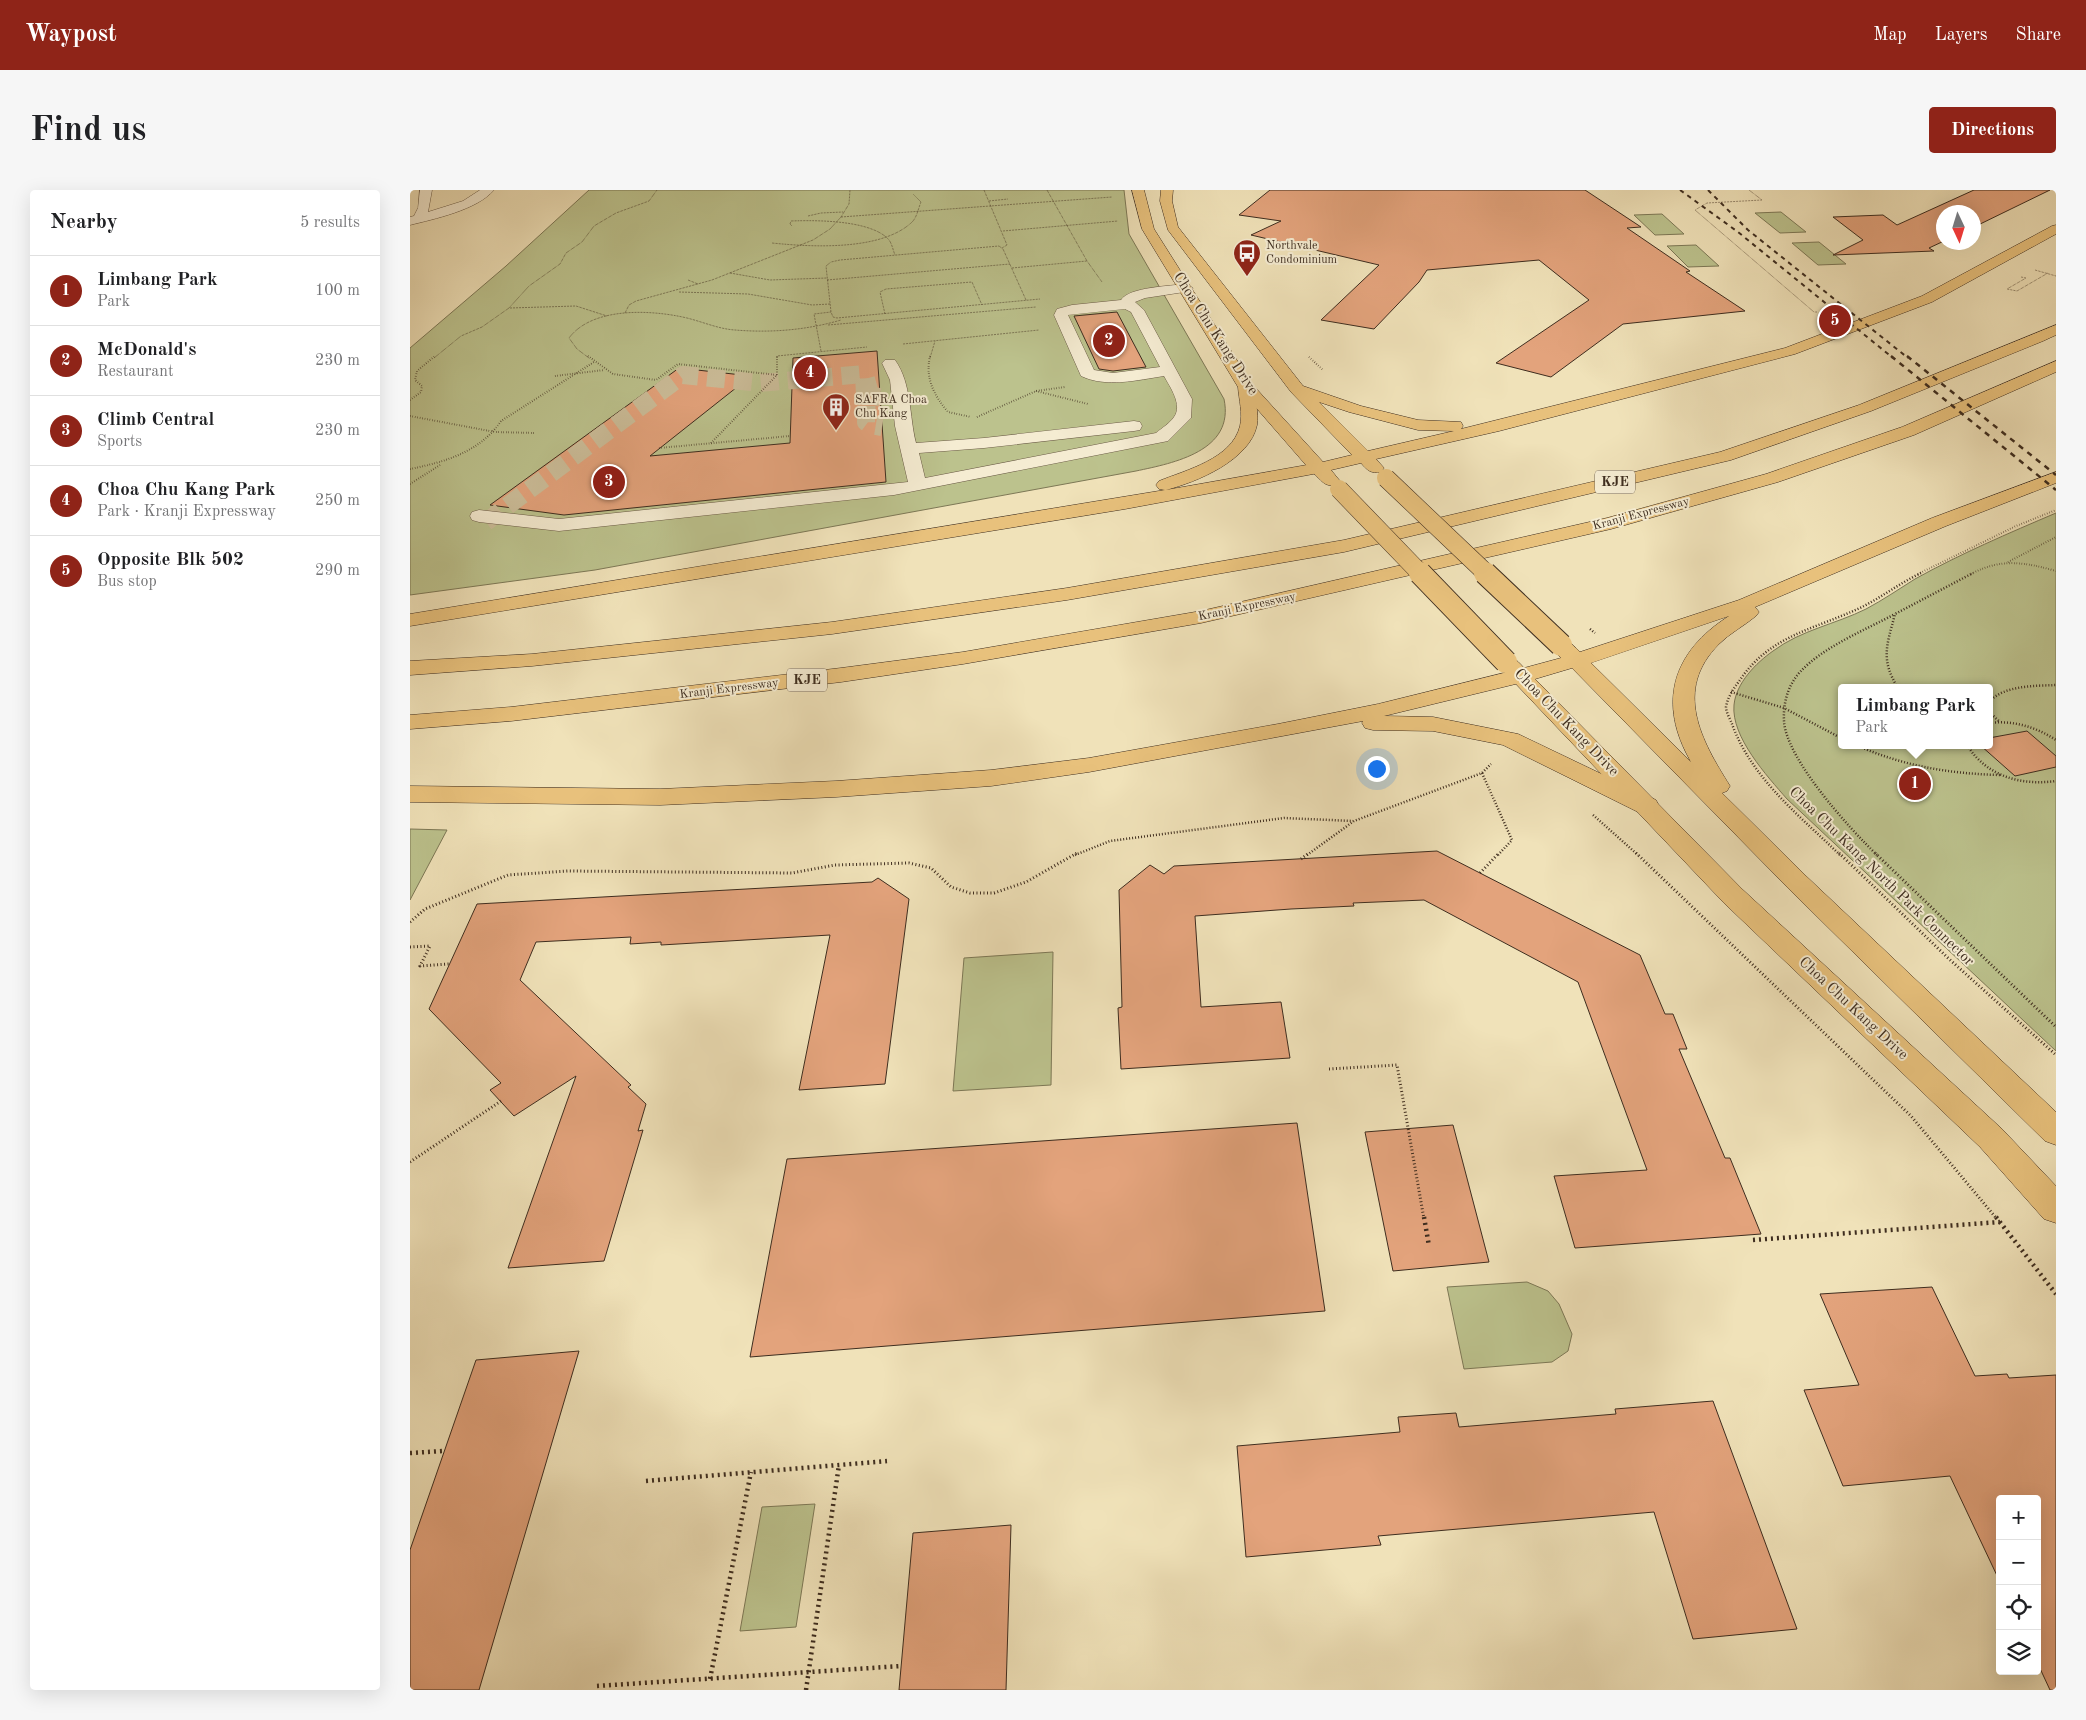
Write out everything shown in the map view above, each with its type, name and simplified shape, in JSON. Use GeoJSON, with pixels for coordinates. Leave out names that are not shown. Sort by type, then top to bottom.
{"type":"FeatureCollection","features":[{"type":"Feature","properties":{"kind":"main road","name":"Choa Chu Kang Drive"},"geometry":{"type":"LineString","coordinates":[[1138,190],[1148,229],[1188,290],[1246,387],[1318,468],[1733,896],[1990,1138],[2056,1208]]}},
{"type":"Feature","properties":{"kind":"main road","name":"Choa Chu Kang Drive"},"geometry":{"type":"LineString","coordinates":[[1166,190],[1166,201],[1172,228],[1297,389],[1364,457],[1569,652],[1797,882],[2056,1132]]}},
{"type":"Feature","properties":{"kind":"main road"},"geometry":{"type":"LineString","coordinates":[[410,620],[1125,503],[1318,468],[1493,427],[1790,351],[1927,299],[2056,229]]}},
{"type":"Feature","properties":{"kind":"main road","name":"KJE"},"geometry":{"type":"LineString","coordinates":[[410,668],[532,660],[832,628],[1067,594],[1344,546],[1725,456],[1865,408],[2038,338],[2056,328]]}},
{"type":"Feature","properties":{"kind":"main road","name":"Kranji Expressway"},"geometry":{"type":"LineString","coordinates":[[410,722],[510,714],[841,675],[963,658],[1201,617],[1611,523],[1772,478],[1908,431],[2056,366]]}},
{"type":"Feature","properties":{"kind":"main road"},"geometry":{"type":"LineString","coordinates":[[1125,503],[1216,464],[1239,444],[1247,429],[1249,414],[1246,387]]}},
{"type":"Feature","properties":{"kind":"main road"},"geometry":{"type":"LineString","coordinates":[[1297,389],[1355,409],[1418,425],[1493,427]]}},
{"type":"Feature","properties":{"kind":"main road"},"geometry":{"type":"LineString","coordinates":[[410,794],[660,797],[836,789],[962,780],[1089,766],[1278,731],[1378,711],[1569,652],[1746,604],[1939,522],[2056,477]]}},
{"type":"Feature","properties":{"kind":"main road"},"geometry":{"type":"LineString","coordinates":[[1743,828],[1694,747],[1683,716],[1683,699],[1685,681],[1701,652],[1714,636],[1749,612],[1746,604]]}},
{"type":"Feature","properties":{"kind":"main road"},"geometry":{"type":"LineString","coordinates":[[1278,731],[1388,722],[1433,724],[1510,739],[1647,806]]}},
{"type":"Feature","properties":{"kind":"lane"},"geometry":{"type":"LineString","coordinates":[[414,220],[424,208],[426,190]]}},
{"type":"Feature","properties":{"kind":"lane"},"geometry":{"type":"LineString","coordinates":[[414,220],[467,204],[488,190]]}},
{"type":"Feature","properties":{"kind":"lane"},"geometry":{"type":"LineString","coordinates":[[1168,371],[1102,378],[1090,376],[1061,315],[1062,312],[1072,309],[1132,307],[1146,296],[1188,290]]}},
{"type":"Feature","properties":{"kind":"lane"},"geometry":{"type":"LineString","coordinates":[[482,519],[560,525],[950,485],[968,476],[988,471],[1162,437],[1170,428],[1183,419],[1186,412],[1184,399],[1132,307]]}},
{"type":"Feature","properties":{"kind":"lane"},"geometry":{"type":"LineString","coordinates":[[890,363],[898,380],[899,399],[896,426],[908,449],[906,490]]}},
{"type":"Feature","properties":{"kind":"lane"},"geometry":{"type":"LineString","coordinates":[[898,380],[880,391],[899,399]]}},
{"type":"Feature","properties":{"kind":"lane"},"geometry":{"type":"LineString","coordinates":[[908,449],[984,443],[1150,424],[1170,428]]}},
{"type":"Feature","properties":{"kind":"lane"},"geometry":{"type":"LineString","coordinates":[[984,443],[995,451],[998,460],[988,471]]}},
{"type":"Feature","properties":{"kind":"path"},"geometry":{"type":"LineString","coordinates":[[410,400],[421,392],[422,386],[415,380],[417,371],[461,336],[482,327],[509,308],[529,286],[560,264],[566,253],[582,242],[594,226],[616,213],[649,200],[656,190]]}},
{"type":"Feature","properties":{"kind":"path"},"geometry":{"type":"LineString","coordinates":[[625,313],[629,305],[636,301],[673,292],[730,273],[799,246],[830,230],[844,212],[851,196],[850,190]]}},
{"type":"Feature","properties":{"kind":"path"},"geometry":{"type":"LineString","coordinates":[[984,190],[1003,231],[1007,245],[1002,248]]}},
{"type":"Feature","properties":{"kind":"path"},"geometry":{"type":"LineString","coordinates":[[1047,190],[1087,261],[1106,288]]}},
{"type":"Feature","properties":{"kind":"path"},"geometry":{"type":"LineString","coordinates":[[1749,190],[1762,200],[1707,203],[1695,210],[1814,312],[1823,313]]}},
{"type":"Feature","properties":{"kind":"path"},"geometry":{"type":"LineString","coordinates":[[772,243],[799,246],[844,244],[884,237],[910,225],[921,202],[913,194]]}},
{"type":"Feature","properties":{"kind":"path"},"geometry":{"type":"LineString","coordinates":[[841,217],[1120,196]]}},
{"type":"Feature","properties":{"kind":"path"},"geometry":{"type":"LineString","coordinates":[[988,201],[1008,199]]}},
{"type":"Feature","properties":{"kind":"path"},"geometry":{"type":"LineString","coordinates":[[808,216],[844,212]]}},
{"type":"Feature","properties":{"kind":"path"},"geometry":{"type":"LineString","coordinates":[[1003,231],[1121,220]]}},
{"type":"Feature","properties":{"kind":"path"},"geometry":{"type":"LineString","coordinates":[[792,226],[790,224],[791,221],[836,222],[870,230],[884,237],[895,254]]}},
{"type":"Feature","properties":{"kind":"path"},"geometry":{"type":"LineString","coordinates":[[817,326],[844,319],[1026,300],[1002,248],[995,246],[895,254],[831,262],[826,266],[832,317],[844,319]]}},
{"type":"Feature","properties":{"kind":"path"},"geometry":{"type":"LineString","coordinates":[[1012,268],[1087,261]]}},
{"type":"Feature","properties":{"kind":"path"},"geometry":{"type":"LineString","coordinates":[[730,273],[770,280],[827,279],[1010,264]]}},
{"type":"Feature","properties":{"kind":"path"},"geometry":{"type":"LineString","coordinates":[[2030,269],[2056,276]]}},
{"type":"Feature","properties":{"kind":"path"},"geometry":{"type":"LineString","coordinates":[[2018,276],[2026,278],[2007,289],[2017,291],[2048,273]]}},
{"type":"Feature","properties":{"kind":"path"},"geometry":{"type":"LineString","coordinates":[[688,280],[699,284]]}},
{"type":"Feature","properties":{"kind":"path"},"geometry":{"type":"LineString","coordinates":[[885,314],[880,292],[886,289],[972,282],[982,304]]}},
{"type":"Feature","properties":{"kind":"path"},"geometry":{"type":"LineString","coordinates":[[664,291],[735,293],[812,305],[830,304]]}},
{"type":"Feature","properties":{"kind":"path"},"geometry":{"type":"LineString","coordinates":[[509,308],[576,306],[608,316]]}},
{"type":"Feature","properties":{"kind":"path"},"geometry":{"type":"LineString","coordinates":[[777,375],[678,364],[656,380],[613,374],[594,362],[568,340],[582,325],[608,316],[625,313],[672,314],[737,330],[786,329],[1042,306]]}},
{"type":"Feature","properties":{"kind":"path"},"geometry":{"type":"LineString","coordinates":[[821,351],[814,314],[831,312]]}},
{"type":"Feature","properties":{"kind":"path"},"geometry":{"type":"LineString","coordinates":[[934,341],[928,360],[928,374],[931,389],[948,412],[975,418],[1036,390],[1091,405]]}},
{"type":"Feature","properties":{"kind":"path"},"geometry":{"type":"LineString","coordinates":[[410,484],[442,463],[477,445],[495,432],[501,421],[594,362]]}},
{"type":"Feature","properties":{"kind":"path"},"geometry":{"type":"LineString","coordinates":[[555,376],[605,370]]}},
{"type":"Feature","properties":{"kind":"path"},"geometry":{"type":"LineString","coordinates":[[410,416],[495,432],[534,433]]}},
{"type":"Feature","properties":{"kind":"path"},"geometry":{"type":"LineString","coordinates":[[659,448],[790,436]]}},
{"type":"Feature","properties":{"kind":"path"},"geometry":{"type":"LineString","coordinates":[[410,469],[442,463]]}},
{"type":"Feature","properties":{"kind":"path"},"geometry":{"type":"LineString","coordinates":[[1838,736],[1784,708],[1731,692],[1749,666],[1766,651],[1788,637],[1862,607],[1912,577],[2016,526],[2056,510]]}},
{"type":"Feature","properties":{"kind":"path"},"geometry":{"type":"LineString","coordinates":[[2007,562],[2056,537]]}},
{"type":"Feature","properties":{"kind":"path"},"geometry":{"type":"LineString","coordinates":[[2056,571],[2050,567],[2019,562],[1986,566],[1823,653],[1800,672],[1786,695],[1784,708],[1784,722],[1789,741],[1816,786],[1853,832],[2056,1027]]}},
{"type":"Feature","properties":{"kind":"path"},"geometry":{"type":"LineString","coordinates":[[1894,614],[1884,660],[1895,684]]}},
{"type":"Feature","properties":{"kind":"path"},"geometry":{"type":"LineString","coordinates":[[1993,697],[2011,690],[2056,685]]}},
{"type":"Feature","properties":{"kind":"path","name":"Choa Chu Kang North Park Connector"},"geometry":{"type":"LineString","coordinates":[[1731,692],[1726,708],[1738,738],[1754,768],[1777,794],[1948,958],[2056,1056]]}},
{"type":"Feature","properties":{"kind":"path"},"geometry":{"type":"LineString","coordinates":[[1993,715],[2001,722]]}},
{"type":"Feature","properties":{"kind":"path"},"geometry":{"type":"LineString","coordinates":[[1993,723],[2025,726],[2040,731],[2056,740]]}},
{"type":"Feature","properties":{"kind":"path"},"geometry":{"type":"LineString","coordinates":[[1866,749],[1916,768],[1978,775],[2002,775]]}},
{"type":"Feature","properties":{"kind":"path"},"geometry":{"type":"LineString","coordinates":[[1968,749],[1979,762],[2002,775],[2023,781],[2055,782],[2056,786]]}},
{"type":"Feature","properties":{"kind":"path"},"geometry":{"type":"LineString","coordinates":[[1301,860],[1354,821],[1482,773],[1497,758]]}},
{"type":"Feature","properties":{"kind":"path"},"geometry":{"type":"LineString","coordinates":[[1480,874],[1512,840],[1482,773]]}},
{"type":"Feature","properties":{"kind":"path"},"geometry":{"type":"LineString","coordinates":[[1592,814],[1648,864],[1911,1116],[2000,1222],[2056,1294]]}},
{"type":"Feature","properties":{"kind":"path"},"geometry":{"type":"LineString","coordinates":[[410,922],[425,910],[470,889],[508,875],[568,871],[792,873],[835,865],[909,863],[931,868],[950,887],[970,893],[994,893],[1026,882],[1083,850],[1110,841],[1284,818],[1354,821]]}},
{"type":"Feature","properties":{"kind":"path"},"geometry":{"type":"LineString","coordinates":[[410,947],[430,946],[420,966],[449,964]]}},
{"type":"Feature","properties":{"kind":"path"},"geometry":{"type":"LineString","coordinates":[[1329,1069],[1397,1065],[1429,1246]]}},
{"type":"Feature","properties":{"kind":"path"},"geometry":{"type":"LineString","coordinates":[[410,1162],[501,1102]]}},
{"type":"Feature","properties":{"kind":"path"},"geometry":{"type":"LineString","coordinates":[[1753,1240],[2000,1222]]}},
{"type":"Feature","properties":{"kind":"path"},"geometry":{"type":"LineString","coordinates":[[410,1453],[444,1451]]}},
{"type":"Feature","properties":{"kind":"path"},"geometry":{"type":"LineString","coordinates":[[646,1481],[887,1461]]}},
{"type":"Feature","properties":{"kind":"path"},"geometry":{"type":"LineString","coordinates":[[806,1690],[839,1465]]}},
{"type":"Feature","properties":{"kind":"path"},"geometry":{"type":"LineString","coordinates":[[710,1679],[752,1472]]}},
{"type":"Feature","properties":{"kind":"path"},"geometry":{"type":"LineString","coordinates":[[597,1686],[901,1666]]}},
{"type":"Feature","properties":{"kind":"green space"},"geometry":{"type":"Polygon","coordinates":[[[589,190],[1124,190],[1129,234],[1224,399],[1225,417],[1220,431],[1211,443],[1198,452],[1167,464],[1136,471],[595,570],[410,595],[410,348],[506,266],[589,190]]]}},
{"type":"Feature","properties":{"kind":"green space"},"geometry":{"type":"Polygon","coordinates":[[[1781,212],[1806,232],[1780,233],[1755,213],[1781,212]]]}},
{"type":"Feature","properties":{"kind":"green space"},"geometry":{"type":"Polygon","coordinates":[[[1662,214],[1684,234],[1655,235],[1634,215],[1662,214]]]}},
{"type":"Feature","properties":{"kind":"green space"},"geometry":{"type":"Polygon","coordinates":[[[1819,242],[1846,264],[1818,265],[1792,243],[1819,242]]]}},
{"type":"Feature","properties":{"kind":"green space"},"geometry":{"type":"Polygon","coordinates":[[[1696,245],[1719,266],[1688,267],[1667,246],[1696,245]]]}},
{"type":"Feature","properties":{"kind":"green space"},"geometry":{"type":"Polygon","coordinates":[[[2056,513],[2056,1051],[1787,799],[1761,768],[1744,743],[1735,717],[1734,705],[1743,681],[1767,656],[1784,644],[1807,632],[1866,609],[1915,579],[1985,544],[2056,513]]]}},
{"type":"Feature","properties":{"kind":"green space"},"geometry":{"type":"Polygon","coordinates":[[[410,829],[447,830],[410,900],[410,829]]]}},
{"type":"Feature","properties":{"kind":"green space"},"geometry":{"type":"Polygon","coordinates":[[[1053,952],[1051,1085],[953,1091],[964,958],[1053,952]]]}},
{"type":"Feature","properties":{"kind":"green space"},"geometry":{"type":"Polygon","coordinates":[[[1527,1282],[1548,1291],[1559,1304],[1572,1334],[1568,1351],[1552,1362],[1464,1369],[1447,1287],[1527,1282]]]}},
{"type":"Feature","properties":{"kind":"green space"},"geometry":{"type":"Polygon","coordinates":[[[815,1504],[796,1627],[740,1631],[762,1507],[815,1504]]]}},
{"type":"Feature","properties":{"kind":"building"},"geometry":{"type":"Polygon","coordinates":[[[1270,190],[1585,190],[1641,227],[1627,228],[1690,271],[1686,272],[1745,311],[1623,324],[1551,377],[1496,363],[1589,300],[1539,260],[1427,270],[1419,282],[1374,329],[1321,320],[1379,265],[1251,235],[1281,221],[1239,215],[1270,190]]]}},
{"type":"Feature","properties":{"kind":"building"},"geometry":{"type":"Polygon","coordinates":[[[1974,190],[2050,190],[1981,224],[1981,205],[1941,205],[1974,190]]]}},
{"type":"Feature","properties":{"kind":"building"},"geometry":{"type":"Polygon","coordinates":[[[1936,207],[1936,245],[1929,248],[1934,251],[1833,255],[1863,240],[1833,217],[1883,215],[1897,225],[1936,207]]]}},
{"type":"Feature","properties":{"kind":"building"},"geometry":{"type":"Polygon","coordinates":[[[1117,312],[1146,367],[1113,371],[1099,369],[1074,316],[1117,312]]]}},
{"type":"Feature","properties":{"kind":"building","name":"SAFRA Choa Chu Kang"},"geometry":{"type":"Polygon","coordinates":[[[877,351],[886,482],[564,515],[490,505],[679,368],[751,376],[650,456],[790,443],[793,358],[877,351]]]}},
{"type":"Feature","properties":{"kind":"building"},"geometry":{"type":"Polygon","coordinates":[[[2027,731],[2056,756],[2056,767],[2015,776],[1985,749],[1993,749],[1993,737],[2027,731]]]}},
{"type":"Feature","properties":{"kind":"building"},"geometry":{"type":"Polygon","coordinates":[[[1437,851],[1640,955],[1665,1014],[1673,1014],[1687,1049],[1679,1049],[1725,1158],[1730,1158],[1761,1234],[1575,1248],[1554,1176],[1647,1170],[1578,982],[1424,900],[1353,903],[1354,906],[1195,916],[1201,1007],[1281,1002],[1290,1058],[1121,1069],[1118,1008],[1122,1007],[1119,890],[1150,865],[1164,874],[1174,866],[1437,851]]]}},
{"type":"Feature","properties":{"kind":"building"},"geometry":{"type":"Polygon","coordinates":[[[878,878],[909,899],[885,1084],[799,1090],[830,935],[661,945],[661,942],[630,944],[631,937],[536,942],[520,980],[631,1085],[628,1087],[646,1104],[638,1131],[643,1130],[604,1261],[508,1268],[576,1076],[514,1116],[490,1090],[501,1083],[429,1009],[477,904],[872,882],[878,878]]]}},
{"type":"Feature","properties":{"kind":"building"},"geometry":{"type":"Polygon","coordinates":[[[1297,1123],[1325,1311],[750,1357],[787,1159],[1297,1123]]]}},
{"type":"Feature","properties":{"kind":"building"},"geometry":{"type":"Polygon","coordinates":[[[1453,1125],[1489,1262],[1393,1271],[1365,1132],[1453,1125]]]}},
{"type":"Feature","properties":{"kind":"building"},"geometry":{"type":"Polygon","coordinates":[[[1932,1287],[1975,1376],[2007,1374],[2009,1378],[2056,1375],[2056,1690],[2050,1690],[2041,1671],[2041,1495],[1996,1495],[1996,1574],[1950,1476],[1843,1486],[1804,1390],[1859,1385],[1820,1294],[1932,1287]]]}},
{"type":"Feature","properties":{"kind":"building"},"geometry":{"type":"Polygon","coordinates":[[[579,1351],[479,1690],[410,1690],[410,1550],[476,1360],[579,1351]]]}},
{"type":"Feature","properties":{"kind":"building"},"geometry":{"type":"Polygon","coordinates":[[[1713,1401],[1797,1629],[1693,1639],[1654,1512],[1378,1536],[1381,1545],[1246,1557],[1237,1446],[1400,1432],[1398,1417],[1456,1413],[1459,1427],[1616,1414],[1615,1409],[1713,1401]]]}},
{"type":"Feature","properties":{"kind":"building"},"geometry":{"type":"Polygon","coordinates":[[[1011,1525],[1006,1690],[899,1690],[913,1533],[1011,1525]]]}},
{"type":"Feature","properties":{"kind":"tunnel"},"geometry":{"type":"LineString","coordinates":[[486,522],[683,375],[760,383],[864,374],[865,395],[867,395]]}},
{"type":"Feature","properties":{"kind":"tunnel"},"geometry":{"type":"LineString","coordinates":[[867,395],[870,387],[877,385]]}},
{"type":"Feature","properties":{"kind":"tunnel"},"geometry":{"type":"LineString","coordinates":[[867,395],[880,397]]}},
{"type":"Feature","properties":{"kind":"tunnel"},"geometry":{"type":"LineString","coordinates":[[867,395],[866,422],[870,425],[882,427]]}},
{"type":"Feature","properties":{"kind":"railway"},"geometry":{"type":"LineString","coordinates":[[1680,190],[1738,232],[1893,358]]}},
{"type":"Feature","properties":{"kind":"railway"},"geometry":{"type":"LineString","coordinates":[[1708,190],[1748,230],[1908,358]]}},
{"type":"Feature","properties":{"kind":"railway"},"geometry":{"type":"LineString","coordinates":[[1891,356],[2056,490]]}},
{"type":"Feature","properties":{"kind":"railway"},"geometry":{"type":"LineString","coordinates":[[1907,356],[2056,475]]}},
{"type":"Feature","properties":{"kind":"place","name":"Northvale Condominium"},"geometry":{"type":"Point","coordinates":[1247,277]}},
{"type":"Feature","properties":{"kind":"place","name":"Opposite Blk 502"},"geometry":{"type":"Point","coordinates":[1835,321]}},
{"type":"Feature","properties":{"kind":"place","name":"McDonald's"},"geometry":{"type":"Point","coordinates":[1109,341]}},
{"type":"Feature","properties":{"kind":"place","name":"Choa Chu Kang Park"},"geometry":{"type":"Point","coordinates":[810,373]}},
{"type":"Feature","properties":{"kind":"place","name":"SAFRA Choa Chu Kang"},"geometry":{"type":"Point","coordinates":[836,431]}},
{"type":"Feature","properties":{"kind":"place","name":"Climb Central"},"geometry":{"type":"Point","coordinates":[609,482]}},
{"type":"Feature","properties":{"kind":"place","name":"Limbang Park"},"geometry":{"type":"Point","coordinates":[1915,784]}}]}
